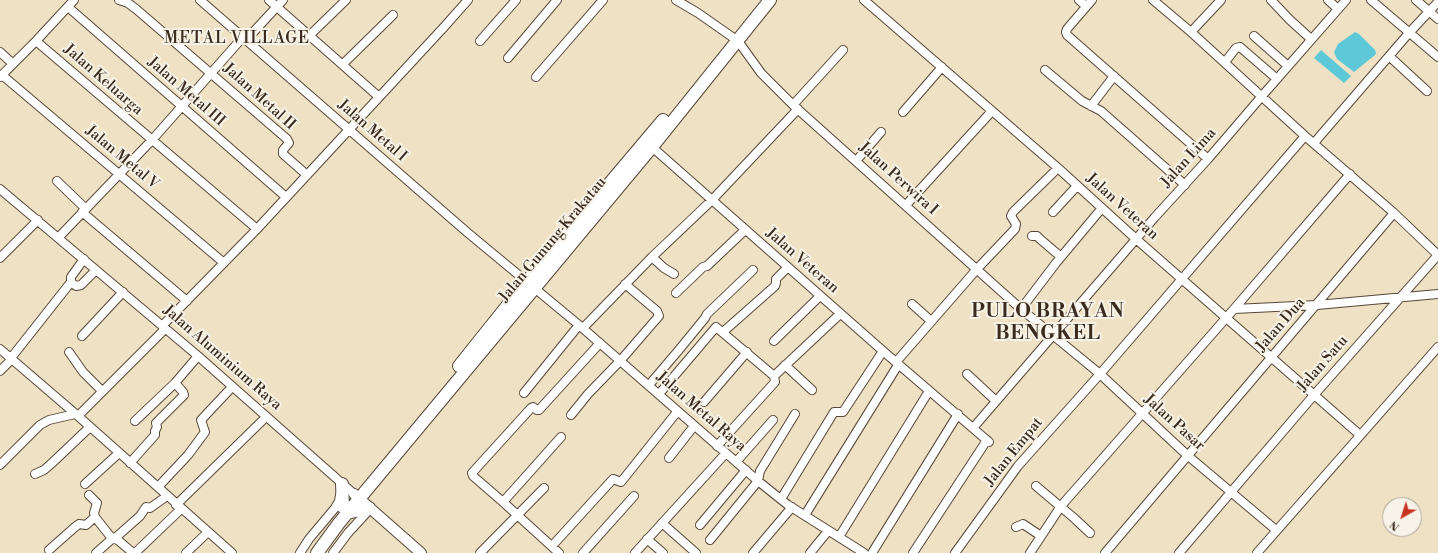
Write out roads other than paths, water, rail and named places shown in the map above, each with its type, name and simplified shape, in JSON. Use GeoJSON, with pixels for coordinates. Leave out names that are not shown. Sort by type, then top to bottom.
{"type":"FeatureCollection","features":[{"type":"Feature","properties":{"kind":"highway","name":"Jalan Gunung Krakatau"},"geometry":{"type":"LineString","coordinates":[[531,284],[652,147],[735,38],[761,0]]}},
{"type":"Feature","properties":{"kind":"highway","name":"Jalan Gunung Krakatau"},"geometry":{"type":"LineString","coordinates":[[345,510],[735,38],[770,0]]}},
{"type":"Feature","properties":{"kind":"highway"},"geometry":{"type":"LineString","coordinates":[[317,553],[345,510],[339,481]]}},
{"type":"Feature","properties":{"kind":"highway"},"geometry":{"type":"LineString","coordinates":[[312,553],[345,510],[370,508]]}},
{"type":"Feature","properties":{"kind":"main road","name":"Jalan Aluminium Raya"},"geometry":{"type":"LineString","coordinates":[[356,496],[421,553]]}},
{"type":"Feature","properties":{"kind":"street"},"geometry":{"type":"LineString","coordinates":[[1,76],[74,0]]}},
{"type":"Feature","properties":{"kind":"street","name":"Jalan Metal II"},"geometry":{"type":"LineString","coordinates":[[119,0],[128,3],[136,9],[287,139],[288,143],[283,150],[283,154],[307,175]]}},
{"type":"Feature","properties":{"kind":"street","name":"Jalan Metal I"},"geometry":{"type":"LineString","coordinates":[[200,0],[468,233],[531,284]]}},
{"type":"Feature","properties":{"kind":"street"},"geometry":{"type":"LineString","coordinates":[[269,0],[379,97]]}},
{"type":"Feature","properties":{"kind":"street"},"geometry":{"type":"LineString","coordinates":[[58,238],[120,175],[244,39],[283,0]]}},
{"type":"Feature","properties":{"kind":"street"},"geometry":{"type":"LineString","coordinates":[[310,35],[346,0]]}},
{"type":"Feature","properties":{"kind":"street"},"geometry":{"type":"LineString","coordinates":[[0,465],[40,424],[49,420],[76,415],[102,391],[257,229],[443,29],[468,0]]}},
{"type":"Feature","properties":{"kind":"street"},"geometry":{"type":"LineString","coordinates":[[480,41],[516,0]]}},
{"type":"Feature","properties":{"kind":"street"},"geometry":{"type":"LineString","coordinates":[[508,58],[557,0]]}},
{"type":"Feature","properties":{"kind":"street"},"geometry":{"type":"LineString","coordinates":[[536,77],[603,0]]}},
{"type":"Feature","properties":{"kind":"street"},"geometry":{"type":"LineString","coordinates":[[676,0],[735,38]]}},
{"type":"Feature","properties":{"kind":"street","name":"Jalan Veteran"},"geometry":{"type":"LineString","coordinates":[[864,0],[1058,168],[1136,239],[1360,435]]}},
{"type":"Feature","properties":{"kind":"street"},"geometry":{"type":"LineString","coordinates":[[1080,0],[1089,3],[1067,29],[1066,34],[1208,159]]}},
{"type":"Feature","properties":{"kind":"street"},"geometry":{"type":"LineString","coordinates":[[1153,0],[1225,62],[1306,136],[1394,213],[1438,255]]}},
{"type":"Feature","properties":{"kind":"street"},"geometry":{"type":"LineString","coordinates":[[1271,0],[1286,17],[1311,39]]}},
{"type":"Feature","properties":{"kind":"street"},"geometry":{"type":"LineString","coordinates":[[1328,0],[1338,9]]}},
{"type":"Feature","properties":{"kind":"street","name":"Jalan Lima"},"geometry":{"type":"LineString","coordinates":[[973,428],[1155,217],[1208,159],[1346,0]]}},
{"type":"Feature","properties":{"kind":"street"},"geometry":{"type":"LineString","coordinates":[[1371,0],[1438,56]]}},
{"type":"Feature","properties":{"kind":"street"},"geometry":{"type":"LineString","coordinates":[[1416,0],[1438,19]]}},
{"type":"Feature","properties":{"kind":"street"},"geometry":{"type":"LineString","coordinates":[[1191,32],[1218,1]]}},
{"type":"Feature","properties":{"kind":"street"},"geometry":{"type":"LineString","coordinates":[[1314,143],[1409,33],[1438,2]]}},
{"type":"Feature","properties":{"kind":"street","name":"Jalan Metal III"},"geometry":{"type":"LineString","coordinates":[[68,7],[286,197]]}},
{"type":"Feature","properties":{"kind":"street"},"geometry":{"type":"LineString","coordinates":[[343,64],[393,15]]}},
{"type":"Feature","properties":{"kind":"street"},"geometry":{"type":"LineString","coordinates":[[1254,36],[1288,66]]}},
{"type":"Feature","properties":{"kind":"street","name":"Jalan Perwira I"},"geometry":{"type":"LineString","coordinates":[[735,38],[761,73],[796,107],[1053,336]]}},
{"type":"Feature","properties":{"kind":"street","name":"Jalan Keluarga"},"geometry":{"type":"LineString","coordinates":[[36,41],[257,229]]}},
{"type":"Feature","properties":{"kind":"street"},"geometry":{"type":"LineString","coordinates":[[1225,62],[1236,48],[1240,47],[1276,79]]}},
{"type":"Feature","properties":{"kind":"street"},"geometry":{"type":"LineString","coordinates":[[524,394],[581,327],[712,200],[796,107],[843,50]]}},
{"type":"Feature","properties":{"kind":"street"},"geometry":{"type":"LineString","coordinates":[[0,52],[13,64]]}},
{"type":"Feature","properties":{"kind":"street"},"geometry":{"type":"LineString","coordinates":[[1389,56],[1427,90]]}},
{"type":"Feature","properties":{"kind":"street"},"geometry":{"type":"LineString","coordinates":[[903,112],[942,68]]}},
{"type":"Feature","properties":{"kind":"street"},"geometry":{"type":"LineString","coordinates":[[1045,70],[1082,101],[1101,111],[1185,185]]}},
{"type":"Feature","properties":{"kind":"street","name":"Jalan Metal V"},"geometry":{"type":"LineString","coordinates":[[1,76],[224,264]]}},
{"type":"Feature","properties":{"kind":"street"},"geometry":{"type":"LineString","coordinates":[[1090,106],[1114,76]]}},
{"type":"Feature","properties":{"kind":"street"},"geometry":{"type":"LineString","coordinates":[[906,205],[992,111]]}},
{"type":"Feature","properties":{"kind":"street"},"geometry":{"type":"LineString","coordinates":[[856,161],[881,132]]}},
{"type":"Feature","properties":{"kind":"street","name":"Jalan Empat"},"geometry":{"type":"LineString","coordinates":[[955,553],[1018,466],[1100,374],[1306,136]]}},
{"type":"Feature","properties":{"kind":"street","name":"Jalan Veteran"},"geometry":{"type":"LineString","coordinates":[[652,147],[897,364],[928,391],[958,414],[988,441],[913,553]]}},
{"type":"Feature","properties":{"kind":"street"},"geometry":{"type":"LineString","coordinates":[[805,515],[897,364],[977,269],[1015,229],[1016,224],[1011,216],[1013,212],[1058,168]]}},
{"type":"Feature","properties":{"kind":"street"},"geometry":{"type":"LineString","coordinates":[[1030,553],[1061,506],[1350,174]]}},
{"type":"Feature","properties":{"kind":"street"},"geometry":{"type":"LineString","coordinates":[[57,181],[84,210],[187,301]]}},
{"type":"Feature","properties":{"kind":"street"},"geometry":{"type":"LineString","coordinates":[[1053,212],[1078,186]]}},
{"type":"Feature","properties":{"kind":"street","name":"Jalan Aluminium Raya"},"geometry":{"type":"LineString","coordinates":[[0,189],[198,356],[356,496]]}},
{"type":"Feature","properties":{"kind":"street"},"geometry":{"type":"LineString","coordinates":[[1020,308],[1102,208]]}},
{"type":"Feature","properties":{"kind":"street","name":"Jalan Dua"},"geometry":{"type":"LineString","coordinates":[[1104,553],[1394,213]]}},
{"type":"Feature","properties":{"kind":"street"},"geometry":{"type":"LineString","coordinates":[[1,255],[38,220]]}},
{"type":"Feature","properties":{"kind":"street"},"geometry":{"type":"LineString","coordinates":[[676,292],[703,267],[707,266],[745,230]]}},
{"type":"Feature","properties":{"kind":"street"},"geometry":{"type":"LineString","coordinates":[[1032,236],[1037,236],[1040,238],[1061,257]]}},
{"type":"Feature","properties":{"kind":"street","name":"Jalan Satu"},"geometry":{"type":"LineString","coordinates":[[1179,553],[1399,298],[1438,255]]}},
{"type":"Feature","properties":{"kind":"street"},"geometry":{"type":"LineString","coordinates":[[652,257],[664,268],[674,274]]}},
{"type":"Feature","properties":{"kind":"street"},"geometry":{"type":"LineString","coordinates":[[0,372],[71,282],[72,274],[84,259]]}},
{"type":"Feature","properties":{"kind":"street"},"geometry":{"type":"LineString","coordinates":[[723,332],[775,286],[776,279],[788,267]]}},
{"type":"Feature","properties":{"kind":"street"},"geometry":{"type":"LineString","coordinates":[[71,282],[76,286],[81,285],[96,270]]}},
{"type":"Feature","properties":{"kind":"street"},"geometry":{"type":"LineString","coordinates":[[649,385],[707,314],[753,270]]}},
{"type":"Feature","properties":{"kind":"street","name":"Jalan Metal Raya"},"geometry":{"type":"LineString","coordinates":[[531,284],[600,342],[659,394],[677,412],[758,481],[792,507],[863,553]]}},
{"type":"Feature","properties":{"kind":"street"},"geometry":{"type":"LineString","coordinates":[[571,415],[588,394],[659,316],[658,312],[625,284]]}},
{"type":"Feature","properties":{"kind":"street"},"geometry":{"type":"LineString","coordinates":[[82,336],[123,292]]}},
{"type":"Feature","properties":{"kind":"street"},"geometry":{"type":"LineString","coordinates":[[1234,309],[1317,305],[1438,294]]}},
{"type":"Feature","properties":{"kind":"street"},"geometry":{"type":"LineString","coordinates":[[774,341],[820,296]]}},
{"type":"Feature","properties":{"kind":"street"},"geometry":{"type":"LineString","coordinates":[[912,304],[931,322]]}},
{"type":"Feature","properties":{"kind":"street"},"geometry":{"type":"LineString","coordinates":[[774,376],[840,314]]}},
{"type":"Feature","properties":{"kind":"street"},"geometry":{"type":"LineString","coordinates":[[659,394],[716,327],[774,376],[775,382],[717,446]]}},
{"type":"Feature","properties":{"kind":"street","name":"Jalan Pasar"},"geometry":{"type":"LineString","coordinates":[[1053,336],[1100,374],[1187,455],[1276,530]]}},
{"type":"Feature","properties":{"kind":"street"},"geometry":{"type":"LineString","coordinates":[[559,553],[473,476],[472,472],[531,408],[533,407],[539,410],[600,342]]}},
{"type":"Feature","properties":{"kind":"street"},"geometry":{"type":"LineString","coordinates":[[1257,553],[1438,347]]}},
{"type":"Feature","properties":{"kind":"street"},"geometry":{"type":"LineString","coordinates":[[0,349],[90,426],[232,553]]}},
{"type":"Feature","properties":{"kind":"street"},"geometry":{"type":"LineString","coordinates":[[781,499],[834,412],[842,412],[883,351]]}},
{"type":"Feature","properties":{"kind":"street"},"geometry":{"type":"LineString","coordinates":[[69,352],[83,372],[102,391]]}},
{"type":"Feature","properties":{"kind":"street"},"geometry":{"type":"LineString","coordinates":[[704,402],[747,352]]}},
{"type":"Feature","properties":{"kind":"street"},"geometry":{"type":"LineString","coordinates":[[135,422],[174,383],[198,356]]}},
{"type":"Feature","properties":{"kind":"street"},"geometry":{"type":"LineString","coordinates":[[785,366],[812,390]]}},
{"type":"Feature","properties":{"kind":"street"},"geometry":{"type":"LineString","coordinates":[[967,374],[996,401]]}},
{"type":"Feature","properties":{"kind":"street"},"geometry":{"type":"LineString","coordinates":[[130,463],[155,435],[155,431],[158,427],[156,423],[184,395],[174,383]]}},
{"type":"Feature","properties":{"kind":"street"},"geometry":{"type":"LineString","coordinates":[[158,487],[188,455],[205,432],[201,420],[232,387]]}},
{"type":"Feature","properties":{"kind":"street"},"geometry":{"type":"LineString","coordinates":[[839,537],[928,391]]}},
{"type":"Feature","properties":{"kind":"street"},"geometry":{"type":"LineString","coordinates":[[552,546],[612,480],[615,478],[621,482],[677,412]]}},
{"type":"Feature","properties":{"kind":"street"},"geometry":{"type":"LineString","coordinates":[[710,540],[758,481],[760,471],[795,414]]}},
{"type":"Feature","properties":{"kind":"street"},"geometry":{"type":"LineString","coordinates":[[872,553],[958,414]]}},
{"type":"Feature","properties":{"kind":"street"},"geometry":{"type":"LineString","coordinates":[[89,495],[97,503],[94,513],[95,517],[110,536],[121,542],[134,553],[266,417]]}},
{"type":"Feature","properties":{"kind":"street"},"geometry":{"type":"LineString","coordinates":[[736,462],[773,420]]}},
{"type":"Feature","properties":{"kind":"street"},"geometry":{"type":"LineString","coordinates":[[35,474],[44,470],[90,426]]}},
{"type":"Feature","properties":{"kind":"street"},"geometry":{"type":"LineString","coordinates":[[669,458],[694,426]]}},
{"type":"Feature","properties":{"kind":"street"},"geometry":{"type":"LineString","coordinates":[[503,502],[561,438]]}},
{"type":"Feature","properties":{"kind":"street"},"geometry":{"type":"LineString","coordinates":[[85,484],[119,453]]}},
{"type":"Feature","properties":{"kind":"street"},"geometry":{"type":"LineString","coordinates":[[635,553],[726,453]]}},
{"type":"Feature","properties":{"kind":"street"},"geometry":{"type":"LineString","coordinates":[[700,525],[746,470]]}},
{"type":"Feature","properties":{"kind":"street"},"geometry":{"type":"LineString","coordinates":[[300,553],[309,539],[338,504],[340,498],[338,486],[339,481]]}},
{"type":"Feature","properties":{"kind":"street"},"geometry":{"type":"LineString","coordinates":[[1036,486],[1061,506],[1090,533]]}},
{"type":"Feature","properties":{"kind":"street"},"geometry":{"type":"LineString","coordinates":[[480,553],[544,488]]}},
{"type":"Feature","properties":{"kind":"street"},"geometry":{"type":"LineString","coordinates":[[96,553],[140,516],[146,508],[150,508],[167,496]]}},
{"type":"Feature","properties":{"kind":"street"},"geometry":{"type":"LineString","coordinates":[[583,553],[634,496]]}},
{"type":"Feature","properties":{"kind":"street"},"geometry":{"type":"LineString","coordinates":[[753,553],[792,507]]}},
{"type":"Feature","properties":{"kind":"street"},"geometry":{"type":"LineString","coordinates":[[333,553],[370,508]]}},
{"type":"Feature","properties":{"kind":"street"},"geometry":{"type":"LineString","coordinates":[[49,550],[63,536],[78,525],[85,526],[95,517]]}},
{"type":"Feature","properties":{"kind":"street"},"geometry":{"type":"LineString","coordinates":[[662,523],[696,553]]}},
{"type":"Feature","properties":{"kind":"street"},"geometry":{"type":"LineString","coordinates":[[1016,527],[1020,524],[1026,525],[1041,536]]}},
{"type":"Feature","properties":{"kind":"street"},"geometry":{"type":"LineString","coordinates":[[810,553],[828,531]]}},
{"type":"Feature","properties":{"kind":"street"},"geometry":{"type":"LineString","coordinates":[[186,553],[208,532]]}},
{"type":"Feature","properties":{"kind":"street"},"geometry":{"type":"LineString","coordinates":[[647,539],[663,553]]}},
{"type":"Feature","properties":{"kind":"water"},"geometry":{"type":"Polygon","coordinates":[[[1355,32],[1375,50],[1376,53],[1354,72],[1337,59],[1334,52],[1338,44],[1355,32]]]}},
{"type":"Feature","properties":{"kind":"water"},"geometry":{"type":"Polygon","coordinates":[[[1321,50],[1351,76],[1344,83],[1314,58],[1321,50]]]}},
{"type":"Feature","properties":{"kind":"district","name":"METAL VILLAGE"},"geometry":{"type":"Point","coordinates":[237,39]}},
{"type":"Feature","properties":{"kind":"district","name":"PULO BRAYAN BENGKEL"},"geometry":{"type":"Point","coordinates":[1048,323]}}]}
